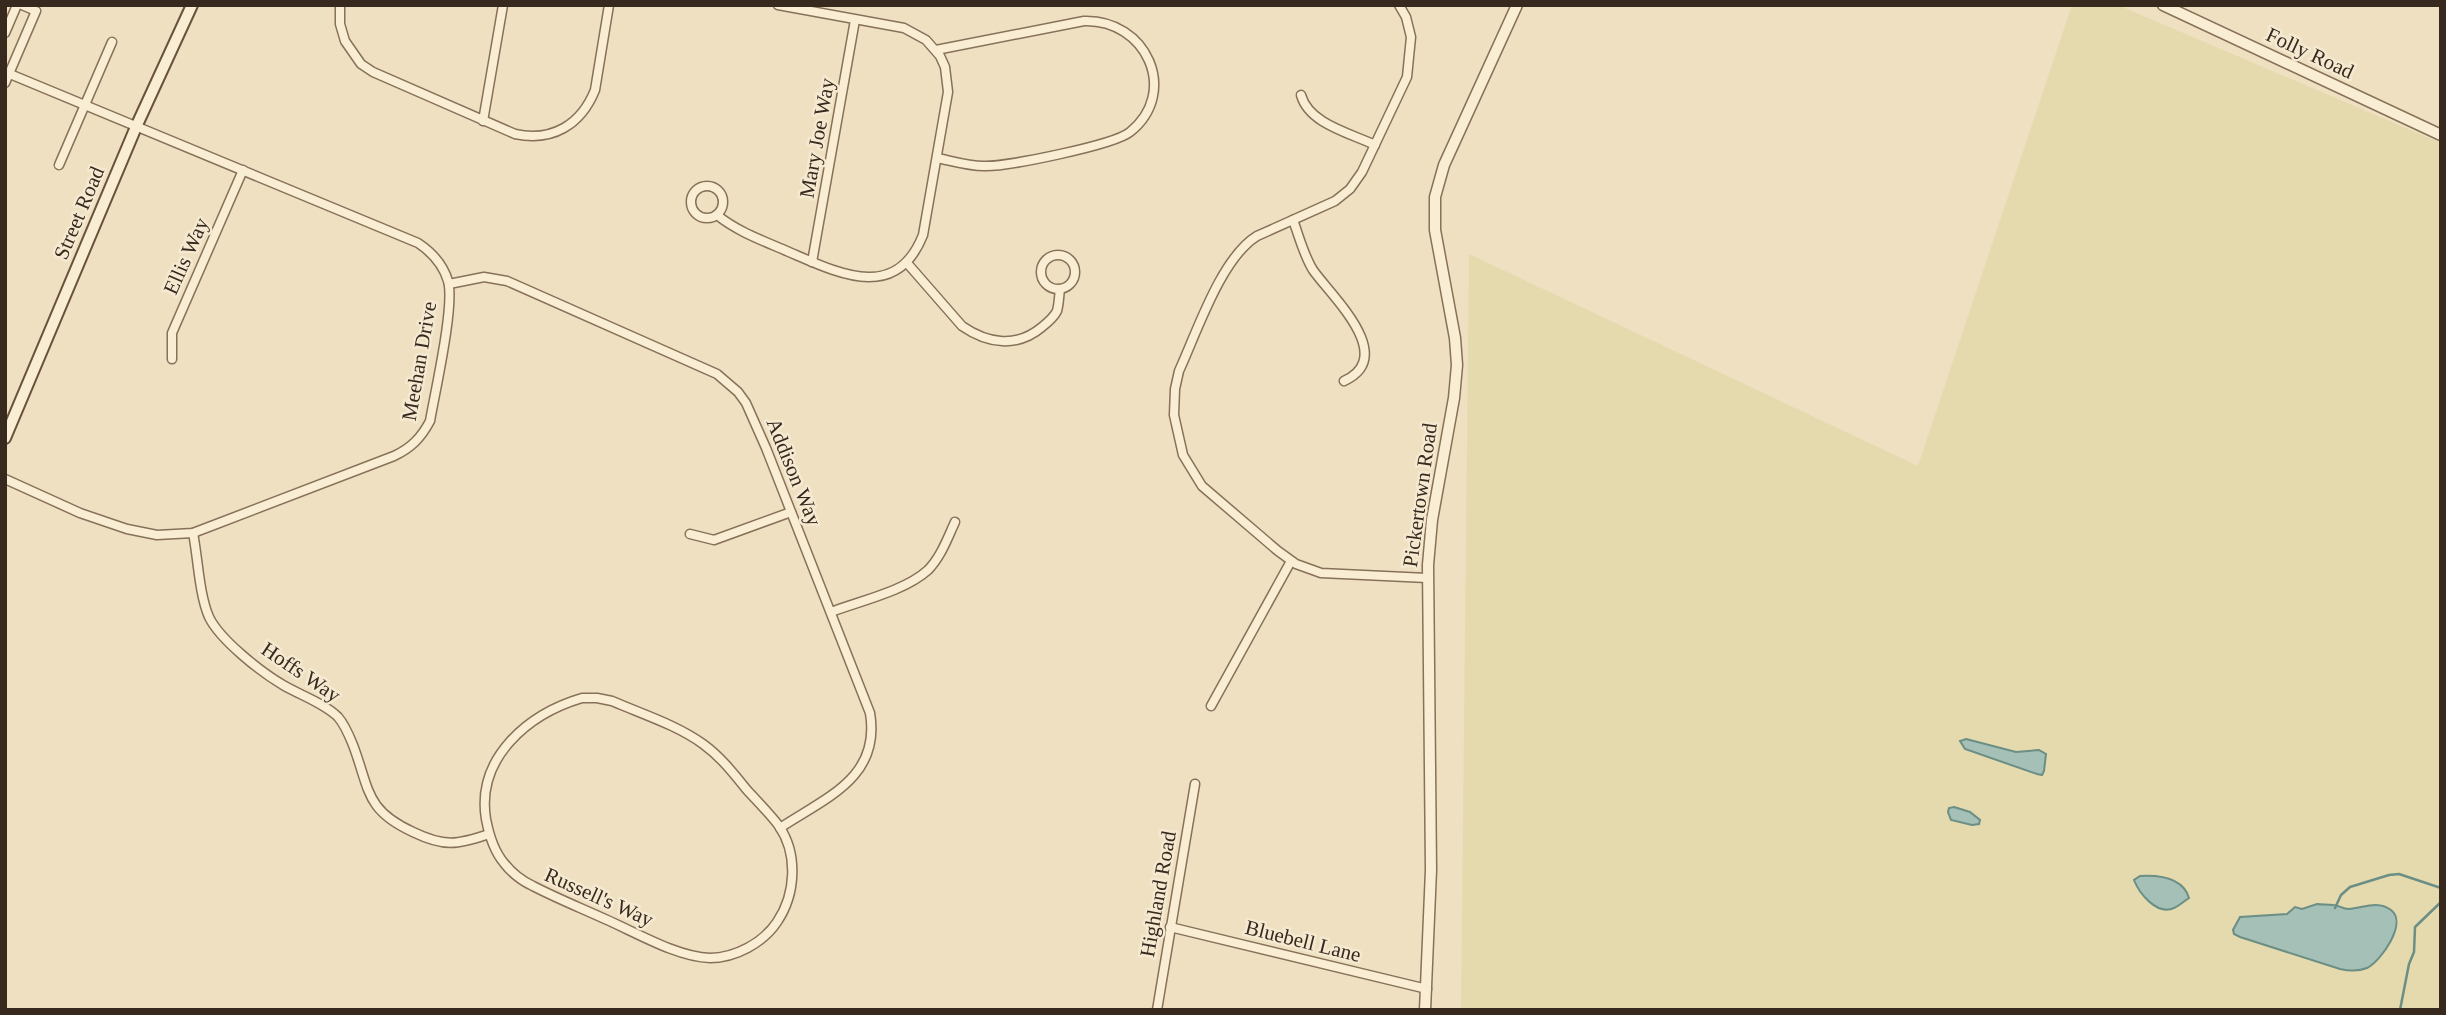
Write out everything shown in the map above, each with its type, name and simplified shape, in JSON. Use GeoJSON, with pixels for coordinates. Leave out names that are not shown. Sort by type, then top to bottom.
{"type":"FeatureCollection","features":[{"type":"Feature","properties":{"kind":"main road","name":"Street Road"},"geometry":{"type":"LineString","coordinates":[[5,438],[136,127],[192,5]]}},
{"type":"Feature","properties":{"kind":"street"},"geometry":{"type":"LineString","coordinates":[[5,33],[20,5],[36,11],[7,73],[5,83]]}},
{"type":"Feature","properties":{"kind":"street"},"geometry":{"type":"LineString","coordinates":[[340,5],[340,24],[345,41],[361,64],[373,72],[483,121],[515,134],[537,137],[558,132],[577,120],[585,110],[595,90],[609,5]]}},
{"type":"Feature","properties":{"kind":"street"},"geometry":{"type":"LineString","coordinates":[[483,121],[503,5]]}},
{"type":"Feature","properties":{"kind":"street"},"geometry":{"type":"LineString","coordinates":[[716,215],[731,226],[813,262],[846,276],[864,278],[887,274],[907,262],[919,247],[923,235],[948,79],[936,50],[926,40],[904,29],[778,5]]}},
{"type":"Feature","properties":{"kind":"street"},"geometry":{"type":"LineString","coordinates":[[1399,5],[1411,37],[1407,77],[1362,172],[1343,195],[1250,240],[1230,261],[1179,372],[1174,399],[1177,433],[1183,455],[1202,486],[1291,561],[1321,573],[1427,578]]}},
{"type":"Feature","properties":{"kind":"street","name":"Pickertown Road"},"geometry":{"type":"LineString","coordinates":[[1425,1010],[1431,870],[1427,578],[1432,520],[1454,398],[1457,365],[1455,338],[1435,230],[1435,197],[1444,165],[1517,5]]}},
{"type":"Feature","properties":{"kind":"street","name":"Folly Road"},"geometry":{"type":"LineString","coordinates":[[2163,5],[2441,135]]}},
{"type":"Feature","properties":{"kind":"street","name":"Mary Joe Way"},"geometry":{"type":"LineString","coordinates":[[813,262],[855,20]]}},
{"type":"Feature","properties":{"kind":"street"},"geometry":{"type":"LineString","coordinates":[[936,50],[1084,21],[1097,21],[1117,26],[1137,41],[1149,60],[1153,81],[1151,102],[1144,117],[1129,133],[1110,142],[991,166],[937,158]]}},
{"type":"Feature","properties":{"kind":"street"},"geometry":{"type":"LineString","coordinates":[[59,165],[112,42]]}},
{"type":"Feature","properties":{"kind":"street","name":"Meehan Drive"},"geometry":{"type":"LineString","coordinates":[[5,479],[80,513],[127,529],[157,535],[193,533],[394,456],[412,446],[424,433],[430,421],[448,311],[449,284],[432,253],[418,243],[7,73]]}},
{"type":"Feature","properties":{"kind":"street"},"geometry":{"type":"LineString","coordinates":[[1301,95],[1307,109],[1315,117],[1375,145]]}},
{"type":"Feature","properties":{"kind":"street","name":"Ellis Way"},"geometry":{"type":"LineString","coordinates":[[172,359],[172,333],[243,170]]}},
{"type":"Feature","properties":{"kind":"street"},"geometry":{"type":"LineString","coordinates":[[1293,220],[1311,267],[1348,313],[1360,333],[1363,345],[1362,366],[1345,381]]}},
{"type":"Feature","properties":{"kind":"street"},"geometry":{"type":"LineString","coordinates":[[1057,255],[1069,259],[1076,271],[1072,283],[1060,289],[1048,285],[1042,274],[1045,261],[1057,255]]}},
{"type":"Feature","properties":{"kind":"street"},"geometry":{"type":"LineString","coordinates":[[907,262],[962,326],[991,341],[1016,341],[1036,332],[1057,310],[1060,289]]}},
{"type":"Feature","properties":{"kind":"street","name":"Addison Way"},"geometry":{"type":"LineString","coordinates":[[449,284],[484,277],[507,281],[717,374],[738,392],[746,403],[870,713],[870,752],[850,781],[780,828]]}},
{"type":"Feature","properties":{"kind":"street"},"geometry":{"type":"LineString","coordinates":[[690,534],[714,540],[791,512]]}},
{"type":"Feature","properties":{"kind":"street"},"geometry":{"type":"LineString","coordinates":[[831,612],[906,584],[928,570],[940,554],[956,522]]}},
{"type":"Feature","properties":{"kind":"street","name":"Hoffs Way"},"geometry":{"type":"LineString","coordinates":[[193,533],[210,619],[255,665],[279,683],[337,716],[346,728],[371,799],[380,812],[392,822],[438,842],[462,843],[489,834]]}},
{"type":"Feature","properties":{"kind":"street"},"geometry":{"type":"LineString","coordinates":[[1211,706],[1291,561]]}},
{"type":"Feature","properties":{"kind":"street","name":"Russell's Way"},"geometry":{"type":"LineString","coordinates":[[597,698],[612,701],[702,743],[722,761],[780,828],[791,857],[793,872],[790,892],[783,912],[772,929],[754,944],[734,953],[709,958],[682,952],[532,886],[504,863],[489,834],[485,797],[489,776],[499,754],[525,727],[546,714],[568,702],[597,698]]}},
{"type":"Feature","properties":{"kind":"street","name":"Highland Road"},"geometry":{"type":"LineString","coordinates":[[1157,1010],[1195,784]]}},
{"type":"Feature","properties":{"kind":"street","name":"Bluebell Lane"},"geometry":{"type":"LineString","coordinates":[[1170,927],[1427,989]]}},
{"type":"Feature","properties":{"kind":"shaded area"},"geometry":{"type":"Polygon","coordinates":[[[2072,5],[2118,5],[2441,143],[2441,1010],[1461,1010],[1469,254],[1918,466],[2072,5]]]}},
{"type":"Feature","properties":{"kind":"water"},"geometry":{"type":"Polygon","coordinates":[[[1966,739],[2016,752],[2039,750],[2046,754],[2044,771],[2042,775],[2037,774],[1965,749],[1960,741],[1966,739]]]}},
{"type":"Feature","properties":{"kind":"water"},"geometry":{"type":"Polygon","coordinates":[[[1949,808],[1970,812],[1980,820],[1979,824],[1951,820],[1948,812],[1949,808]]]}},
{"type":"Feature","properties":{"kind":"water"},"geometry":{"type":"Polygon","coordinates":[[[2140,876],[2162,877],[2176,882],[2189,898],[2174,908],[2161,909],[2140,891],[2134,880],[2140,876]]]}},
{"type":"Feature","properties":{"kind":"water"},"geometry":{"type":"Polygon","coordinates":[[[2317,904],[2349,909],[2375,905],[2386,907],[2395,916],[2395,932],[2373,964],[2353,971],[2234,934],[2233,930],[2240,917],[2287,914],[2295,907],[2302,909],[2317,904]]]}},
{"type":"Feature","properties":{"kind":"waterway"},"geometry":{"type":"LineString","coordinates":[[2335,908],[2341,895],[2350,887],[2389,875],[2399,874],[2441,888]]}},
{"type":"Feature","properties":{"kind":"waterway"},"geometry":{"type":"LineString","coordinates":[[2400,1010],[2414,952],[2415,927],[2441,902]]}}]}
